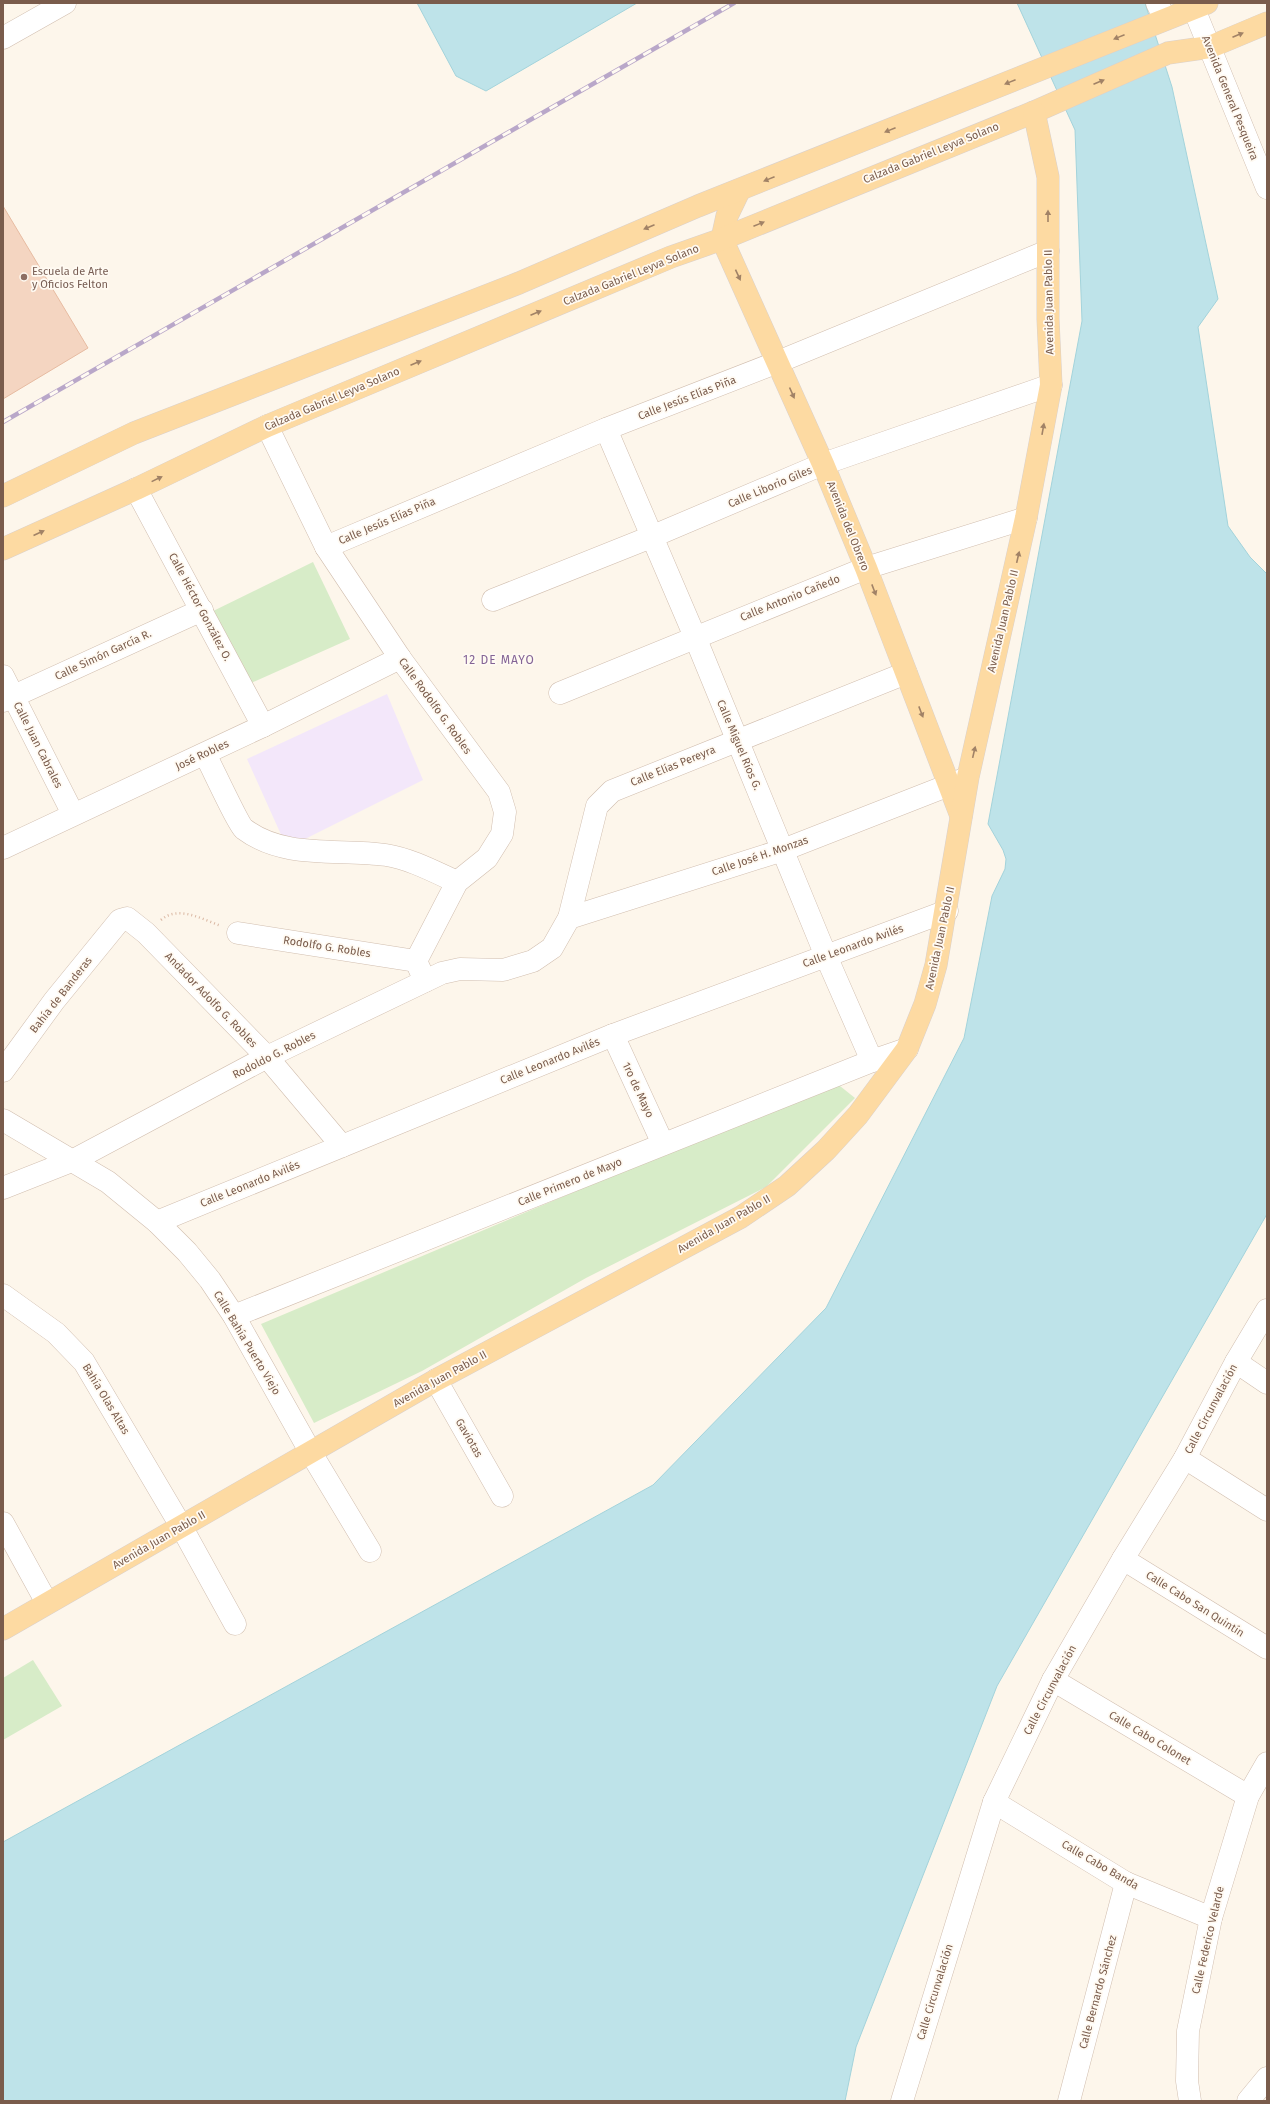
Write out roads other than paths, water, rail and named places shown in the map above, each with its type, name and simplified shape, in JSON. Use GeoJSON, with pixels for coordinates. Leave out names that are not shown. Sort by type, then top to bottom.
{"type":"FeatureCollection","features":[{"type":"Feature","properties":{"kind":"main road"},"geometry":{"type":"LineString","coordinates":[[3,496],[134,434],[519,283],[698,206],[739,191],[1047,67],[1159,15],[1201,6]]}},
{"type":"Feature","properties":{"kind":"main road","name":"Calzada Gabriel Leyva Solano"},"geometry":{"type":"LineString","coordinates":[[3,549],[136,489],[267,426],[671,257],[722,239],[1034,112],[1063,97],[1168,52],[1210,47],[1267,23]]}},
{"type":"Feature","properties":{"kind":"main road","name":"Avenida Juan Pablo II"},"geometry":{"type":"LineString","coordinates":[[3,1629],[436,1380],[741,1217],[787,1186],[826,1150],[858,1115],[907,1049],[925,1004],[936,965],[947,911],[962,818],[958,781],[1026,518],[1051,385],[1048,319],[1048,177],[1034,112]]}},
{"type":"Feature","properties":{"kind":"main road"},"geometry":{"type":"LineString","coordinates":[[722,239],[727,216],[739,191]]}},
{"type":"Feature","properties":{"kind":"main road","name":"Avenida del Obrero"},"geometry":{"type":"LineString","coordinates":[[722,239],[823,464],[866,568],[906,673],[958,781]]}},
{"type":"Feature","properties":{"kind":"street"},"geometry":{"type":"LineString","coordinates":[[3,38],[65,3]]}},
{"type":"Feature","properties":{"kind":"street","name":"Avenida General Pesqueira"},"geometry":{"type":"LineString","coordinates":[[1201,6],[1210,47],[1267,188]]}},
{"type":"Feature","properties":{"kind":"street","name":"Calle Jesús Elías Piña"},"geometry":{"type":"LineString","coordinates":[[326,547],[606,429],[778,362],[1048,251]]}},
{"type":"Feature","properties":{"kind":"street","name":"Calle Liborio Giles"},"geometry":{"type":"LineString","coordinates":[[493,600],[651,537],[823,464],[1051,385]]}},
{"type":"Feature","properties":{"kind":"street","name":"Calle Rodolfo G. Robles"},"geometry":{"type":"LineString","coordinates":[[267,426],[326,547],[400,658],[499,792],[505,812],[502,834],[487,858],[457,882],[416,961]]}},
{"type":"Feature","properties":{"kind":"street","name":"Calle Miguel Ríos G."},"geometry":{"type":"LineString","coordinates":[[606,429],[695,637],[826,956],[872,1061]]}},
{"type":"Feature","properties":{"kind":"street","name":"Calle Héctor González O."},"geometry":{"type":"LineString","coordinates":[[136,489],[263,726]]}},
{"type":"Feature","properties":{"kind":"street","name":"Calle Antonio Cañedo"},"geometry":{"type":"LineString","coordinates":[[560,693],[866,568],[1026,518]]}},
{"type":"Feature","properties":{"kind":"street","name":"Calle Simón García R."},"geometry":{"type":"LineString","coordinates":[[8,699],[202,610]]}},
{"type":"Feature","properties":{"kind":"street","name":"José Robles"},"geometry":{"type":"LineString","coordinates":[[3,848],[73,814],[205,754],[400,658]]}},
{"type":"Feature","properties":{"kind":"street","name":"Calle Elías Pereyra"},"geometry":{"type":"LineString","coordinates":[[568,918],[597,806],[612,791],[906,673]]}},
{"type":"Feature","properties":{"kind":"street","name":"Calle Juan Cabrales"},"geometry":{"type":"LineString","coordinates":[[3,676],[8,699],[73,814]]}},
{"type":"Feature","properties":{"kind":"street"},"geometry":{"type":"LineString","coordinates":[[205,754],[243,829],[268,842],[287,848],[388,855],[410,862],[457,882]]}},
{"type":"Feature","properties":{"kind":"street","name":"Calle José H. Monzas"},"geometry":{"type":"LineString","coordinates":[[568,918],[783,850],[958,781]]}},
{"type":"Feature","properties":{"kind":"street","name":"Calle Leonardo Avilés"},"geometry":{"type":"LineString","coordinates":[[157,1222],[613,1035],[947,911]]}},
{"type":"Feature","properties":{"kind":"street","name":"Andador Adolfo G. Robles"},"geometry":{"type":"LineString","coordinates":[[120,920],[127,918],[146,933],[267,1057],[342,1146]]}},
{"type":"Feature","properties":{"kind":"street","name":"Rodoldo G. Robles"},"geometry":{"type":"LineString","coordinates":[[3,1188],[74,1160],[267,1057],[442,973],[460,969],[503,970],[533,961],[552,948],[568,918]]}},
{"type":"Feature","properties":{"kind":"street","name":"Bahía de Banderas"},"geometry":{"type":"LineString","coordinates":[[3,1071],[54,1001],[120,920]]}},
{"type":"Feature","properties":{"kind":"street","name":"Rodolfo G. Robles"},"geometry":{"type":"LineString","coordinates":[[238,933],[416,961]]}},
{"type":"Feature","properties":{"kind":"street"},"geometry":{"type":"LineString","coordinates":[[416,961],[425,981]]}},
{"type":"Feature","properties":{"kind":"street","name":"1ro de Mayo"},"geometry":{"type":"LineString","coordinates":[[613,1035],[663,1144]]}},
{"type":"Feature","properties":{"kind":"street","name":"Calle Primero de Mayo"},"geometry":{"type":"LineString","coordinates":[[234,1316],[872,1061],[907,1049]]}},
{"type":"Feature","properties":{"kind":"street","name":"Calle Bahía Puerto Viejo"},"geometry":{"type":"LineString","coordinates":[[3,1120],[32,1138],[74,1160],[108,1182],[157,1222],[210,1280],[234,1316],[311,1453],[370,1550]]}},
{"type":"Feature","properties":{"kind":"street","name":"Bahía Olas Altas"},"geometry":{"type":"LineString","coordinates":[[3,1295],[56,1333],[84,1362],[181,1526],[235,1624]]}},
{"type":"Feature","properties":{"kind":"street","name":"Calle Circunvalación"},"geometry":{"type":"LineString","coordinates":[[902,2101],[994,1802],[1053,1680],[1123,1559],[1185,1458],[1236,1362],[1267,1310]]}},
{"type":"Feature","properties":{"kind":"street"},"geometry":{"type":"LineString","coordinates":[[1236,1362],[1267,1383]]}},
{"type":"Feature","properties":{"kind":"street","name":"Gaviotas"},"geometry":{"type":"LineString","coordinates":[[436,1380],[502,1496]]}},
{"type":"Feature","properties":{"kind":"street"},"geometry":{"type":"LineString","coordinates":[[1185,1458],[1267,1510]]}},
{"type":"Feature","properties":{"kind":"street"},"geometry":{"type":"LineString","coordinates":[[3,1523],[47,1603]]}},
{"type":"Feature","properties":{"kind":"street","name":"Calle Cabo San Quintín"},"geometry":{"type":"LineString","coordinates":[[1123,1559],[1267,1648]]}},
{"type":"Feature","properties":{"kind":"street","name":"Calle Cabo Colonet"},"geometry":{"type":"LineString","coordinates":[[1053,1680],[1248,1796]]}},
{"type":"Feature","properties":{"kind":"street","name":"Calle Federico Velarde"},"geometry":{"type":"LineString","coordinates":[[1190,2101],[1187,2081],[1188,2031],[1211,1918],[1248,1796],[1267,1763]]}},
{"type":"Feature","properties":{"kind":"street","name":"Calle Cabo Banda"},"geometry":{"type":"LineString","coordinates":[[994,1802],[1126,1883],[1211,1918]]}},
{"type":"Feature","properties":{"kind":"street","name":"Calle Bernardo Sánchez"},"geometry":{"type":"LineString","coordinates":[[1069,2101],[1126,1883]]}},
{"type":"Feature","properties":{"kind":"street"},"geometry":{"type":"LineString","coordinates":[[1248,2101],[1267,2078]]}},
{"type":"Feature","properties":{"kind":"water"},"geometry":{"type":"Polygon","coordinates":[[[417,3],[637,3],[486,91],[456,76],[417,3]]]}},
{"type":"Feature","properties":{"kind":"water"},"geometry":{"type":"Polygon","coordinates":[[[1017,3],[1145,3],[1172,87],[1218,299],[1198,327],[1228,526],[1250,557],[1267,574],[1267,1214],[997,1686],[856,2047],[845,2101],[3,2101],[3,1842],[653,1485],[826,1308],[964,1038],[992,896],[1005,869],[1006,859],[1003,850],[988,824],[1082,321],[1075,130],[1017,3]]]}},
{"type":"Feature","properties":{"kind":"railway"},"geometry":{"type":"LineString","coordinates":[[3,422],[734,3]]}},
{"type":"Feature","properties":{"kind":"place","name":"Escuela de Arte y Oficios Felton"},"geometry":{"type":"Point","coordinates":[24,277]}},
{"type":"Feature","properties":{"kind":"district","name":"12 DE MAYO"},"geometry":{"type":"Point","coordinates":[499,660]}}]}
